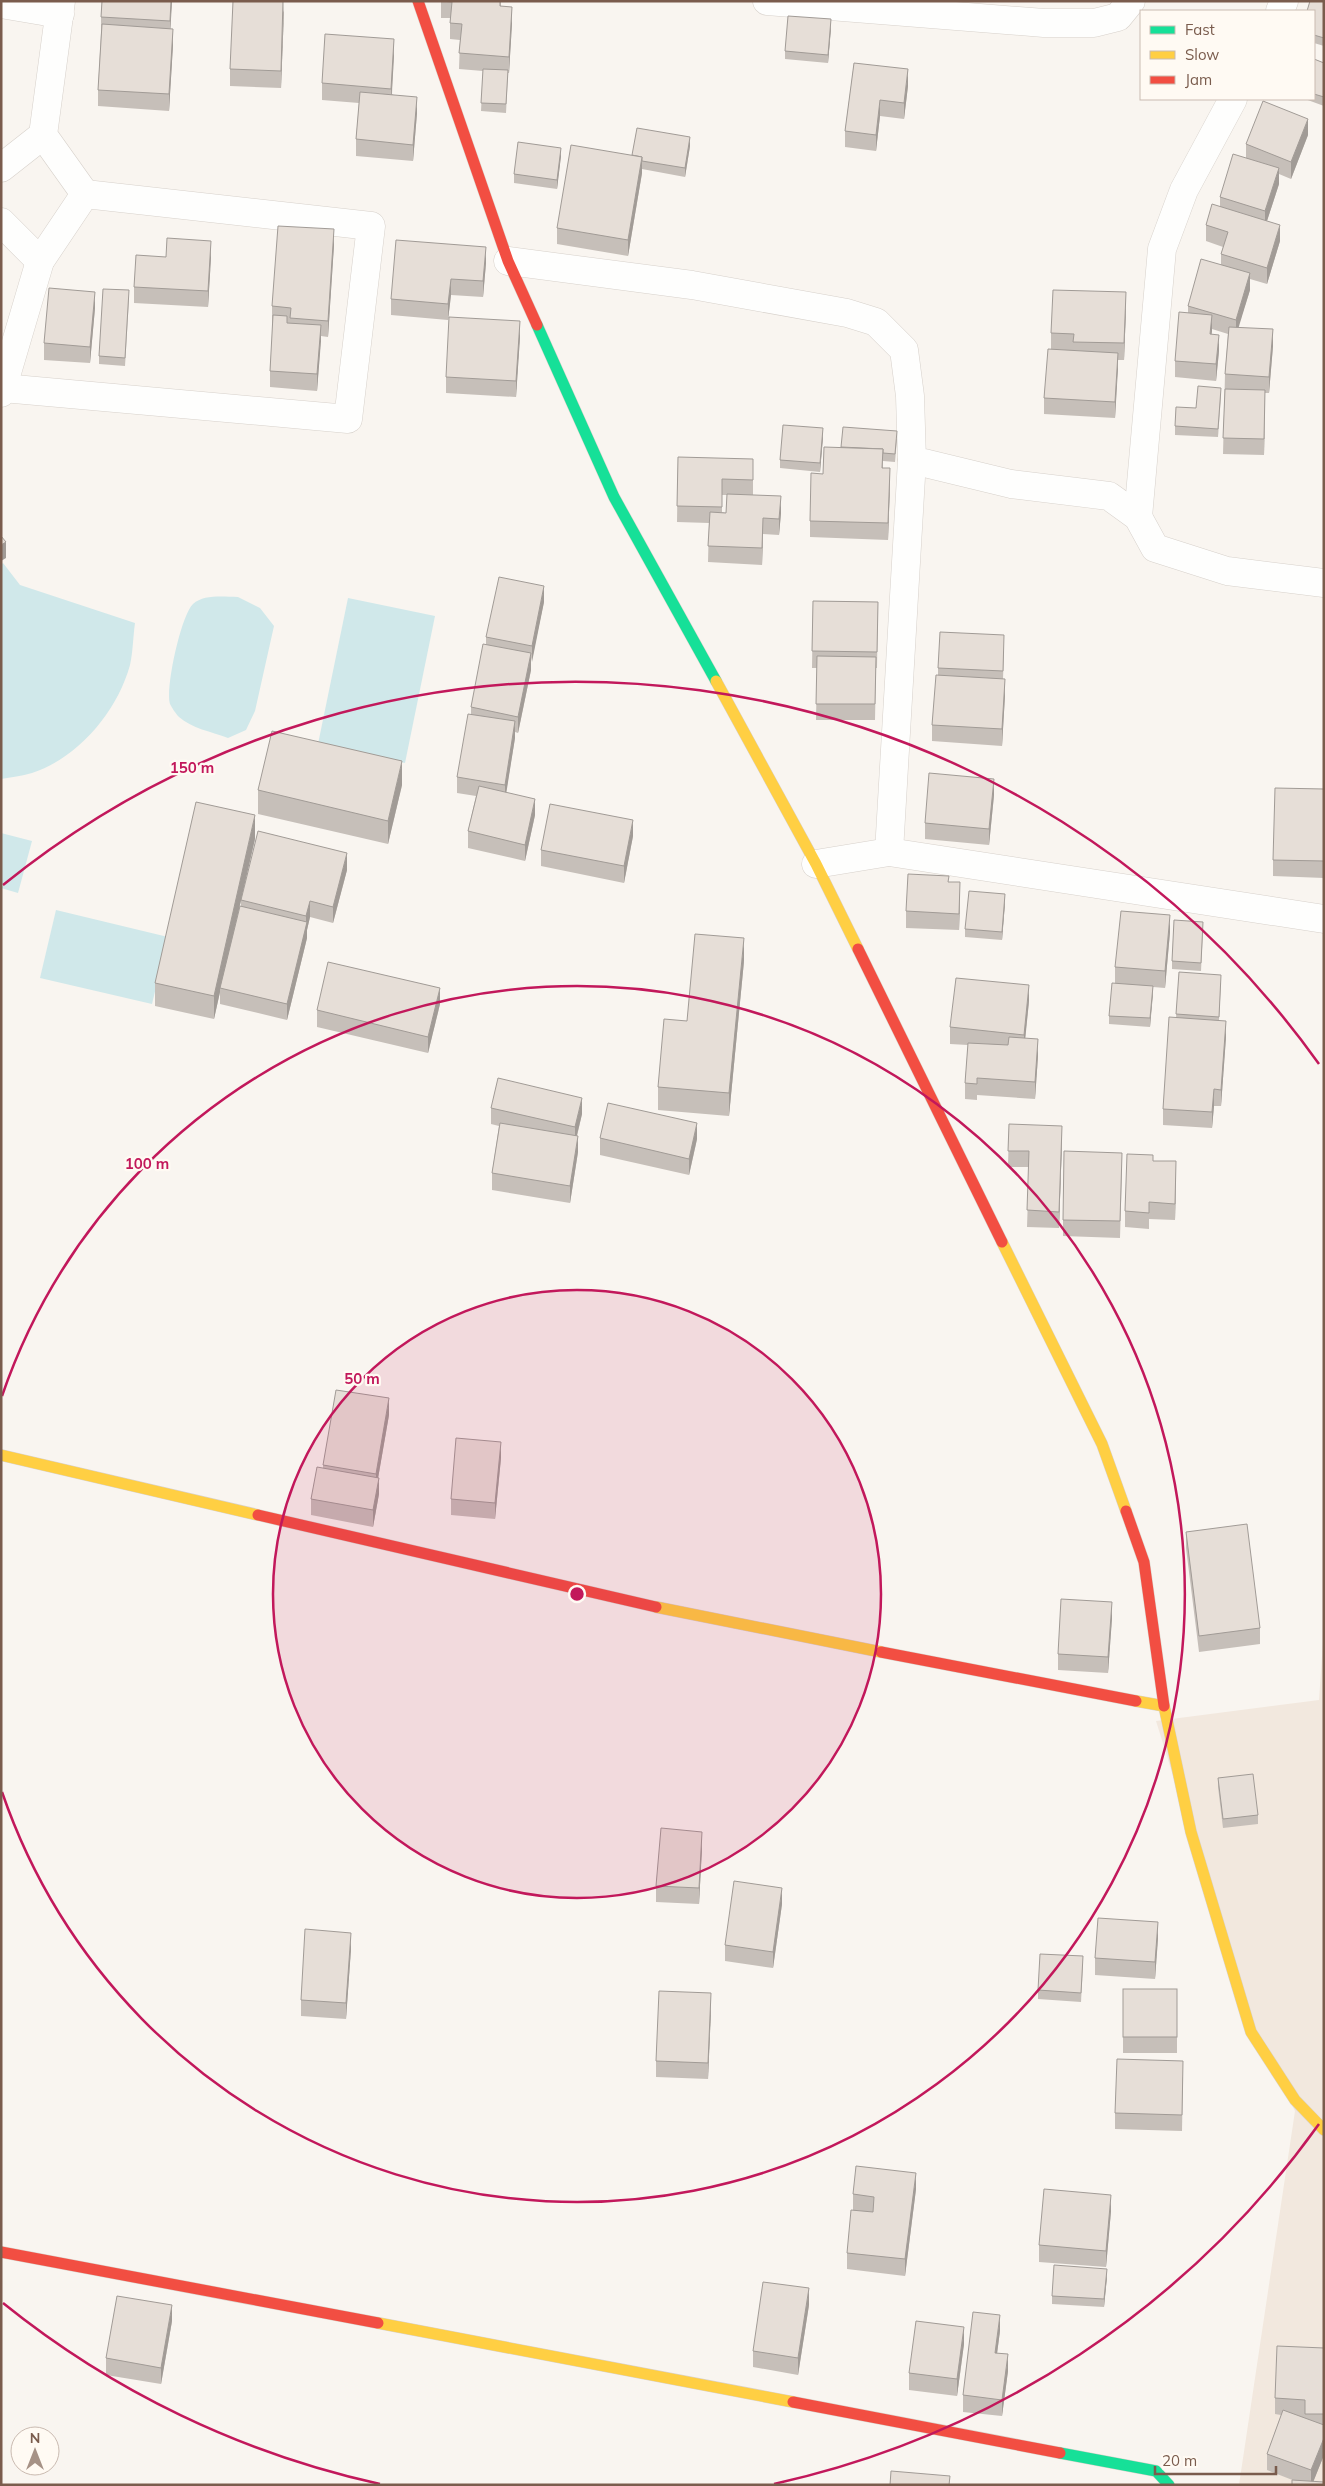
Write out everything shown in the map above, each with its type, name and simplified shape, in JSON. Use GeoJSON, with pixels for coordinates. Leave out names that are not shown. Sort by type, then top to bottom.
{"type":"FeatureCollection","features":[{"type":"Feature","properties":{"kind":"street"},"geometry":{"type":"LineString","coordinates":[[418,1],[508,261],[614,497],[816,864],[1102,1444],[1144,1562],[1164,1706],[1191,1832],[1251,2032],[1294,2100],[1324,2130]]}},
{"type":"Feature","properties":{"kind":"street"},"geometry":{"type":"LineString","coordinates":[[767,1],[1044,23],[1094,23],[1118,17],[1131,1]]}},
{"type":"Feature","properties":{"kind":"street"},"geometry":{"type":"LineString","coordinates":[[1,4],[60,7],[43,135],[85,194],[371,226],[348,419],[2,391],[40,261],[85,194]]}},
{"type":"Feature","properties":{"kind":"street"},"geometry":{"type":"LineString","coordinates":[[1138,517],[1162,249],[1184,190],[1232,100]]}},
{"type":"Feature","properties":{"kind":"street"},"geometry":{"type":"LineString","coordinates":[[1,168],[43,135]]}},
{"type":"Feature","properties":{"kind":"street"},"geometry":{"type":"LineString","coordinates":[[1,222],[40,261]]}},
{"type":"Feature","properties":{"kind":"street"},"geometry":{"type":"LineString","coordinates":[[508,261],[692,285],[847,313],[876,322],[904,350],[910,396],[912,460],[889,852]]}},
{"type":"Feature","properties":{"kind":"street"},"geometry":{"type":"LineString","coordinates":[[912,460],[1011,484],[1109,496],[1138,517],[1155,548],[1227,571],[1324,583]]}},
{"type":"Feature","properties":{"kind":"street"},"geometry":{"type":"LineString","coordinates":[[816,864],[889,852],[1324,919]]}},
{"type":"Feature","properties":{"kind":"street"},"geometry":{"type":"LineString","coordinates":[[1,1455],[686,1614],[1164,1706]]}},
{"type":"Feature","properties":{"kind":"street"},"geometry":{"type":"LineString","coordinates":[[1,2252],[1156,2471],[1169,2485]]}},
{"type":"Feature","properties":{"kind":"shaded area"},"geometry":{"type":"Polygon","coordinates":[[[1324,1627],[1324,2485],[1239,2485],[1295,2111],[1249,2019],[1156,1721],[1319,1700],[1324,1627]]]}},
{"type":"Feature","properties":{"kind":"water"},"geometry":{"type":"Polygon","coordinates":[[[3,563],[20,585],[135,623],[131,660],[124,683],[116,700],[93,731],[80,745],[49,766],[32,773],[1,779],[1,565],[3,563]]]}},
{"type":"Feature","properties":{"kind":"water"},"geometry":{"type":"Polygon","coordinates":[[[208,597],[238,597],[260,608],[274,626],[255,711],[246,730],[228,738],[184,721],[174,711],[170,704],[169,696],[175,652],[188,611],[193,604],[208,597]]]}},
{"type":"Feature","properties":{"kind":"water"},"geometry":{"type":"Polygon","coordinates":[[[348,598],[435,616],[405,763],[318,744],[348,598]]]}},
{"type":"Feature","properties":{"kind":"water"},"geometry":{"type":"Polygon","coordinates":[[[1,833],[32,841],[18,893],[1,888],[1,833]]]}},
{"type":"Feature","properties":{"kind":"water"},"geometry":{"type":"Polygon","coordinates":[[[56,910],[168,937],[152,1004],[40,978],[56,910]]]}},
{"type":"Feature","properties":{"kind":"building"},"geometry":{"type":"Polygon","coordinates":[[[102,1],[171,1],[170,21],[101,17],[102,1]]]}},
{"type":"Feature","properties":{"kind":"building"},"geometry":{"type":"Polygon","coordinates":[[[233,1],[283,1],[281,71],[230,69],[233,1]]]}},
{"type":"Feature","properties":{"kind":"building"},"geometry":{"type":"Polygon","coordinates":[[[441,1],[500,1],[500,6],[512,7],[509,57],[459,53],[462,24],[450,23],[452,2],[441,1]]]}},
{"type":"Feature","properties":{"kind":"building"},"geometry":{"type":"Polygon","coordinates":[[[1310,1],[1324,1],[1324,38],[1315,35],[1315,10],[1307,10],[1310,1]]]}},
{"type":"Feature","properties":{"kind":"building"},"geometry":{"type":"Polygon","coordinates":[[[788,16],[831,19],[828,55],[785,51],[788,16]]]}},
{"type":"Feature","properties":{"kind":"building"},"geometry":{"type":"Polygon","coordinates":[[[102,24],[173,29],[169,94],[98,90],[102,24]]]}},
{"type":"Feature","properties":{"kind":"building"},"geometry":{"type":"Polygon","coordinates":[[[325,34],[394,39],[391,89],[322,83],[325,34]]]}},
{"type":"Feature","properties":{"kind":"building"},"geometry":{"type":"Polygon","coordinates":[[[1315,59],[1324,63],[1324,97],[1315,94],[1315,59]]]}},
{"type":"Feature","properties":{"kind":"building"},"geometry":{"type":"Polygon","coordinates":[[[854,63],[908,69],[904,103],[880,100],[876,135],[845,131],[854,63]]]}},
{"type":"Feature","properties":{"kind":"building"},"geometry":{"type":"Polygon","coordinates":[[[483,69],[508,70],[506,104],[481,103],[483,69]]]}},
{"type":"Feature","properties":{"kind":"building"},"geometry":{"type":"Polygon","coordinates":[[[360,92],[417,97],[413,145],[356,139],[360,92]]]}},
{"type":"Feature","properties":{"kind":"building"},"geometry":{"type":"Polygon","coordinates":[[[1263,101],[1308,119],[1291,162],[1246,144],[1263,101]]]}},
{"type":"Feature","properties":{"kind":"building"},"geometry":{"type":"Polygon","coordinates":[[[637,128],[690,137],[685,168],[642,161],[642,157],[632,155],[637,128]]]}},
{"type":"Feature","properties":{"kind":"building"},"geometry":{"type":"Polygon","coordinates":[[[518,142],[561,148],[557,180],[514,174],[518,142]]]}},
{"type":"Feature","properties":{"kind":"building"},"geometry":{"type":"Polygon","coordinates":[[[571,145],[642,157],[628,240],[557,228],[571,145]]]}},
{"type":"Feature","properties":{"kind":"building"},"geometry":{"type":"Polygon","coordinates":[[[1233,154],[1279,168],[1265,211],[1220,197],[1233,154]]]}},
{"type":"Feature","properties":{"kind":"building"},"geometry":{"type":"Polygon","coordinates":[[[1212,204],[1280,225],[1267,268],[1221,254],[1228,232],[1206,225],[1212,204]]]}},
{"type":"Feature","properties":{"kind":"building"},"geometry":{"type":"Polygon","coordinates":[[[278,226],[334,229],[328,321],[290,318],[291,308],[272,306],[278,226]]]}},
{"type":"Feature","properties":{"kind":"building"},"geometry":{"type":"Polygon","coordinates":[[[167,238],[211,241],[208,291],[134,287],[136,255],[166,257],[167,238]]]}},
{"type":"Feature","properties":{"kind":"building"},"geometry":{"type":"Polygon","coordinates":[[[396,240],[486,247],[483,281],[451,279],[448,304],[391,299],[396,240]]]}},
{"type":"Feature","properties":{"kind":"building"},"geometry":{"type":"Polygon","coordinates":[[[1201,259],[1250,273],[1236,320],[1188,306],[1201,259]]]}},
{"type":"Feature","properties":{"kind":"building"},"geometry":{"type":"Polygon","coordinates":[[[49,288],[95,292],[90,347],[44,343],[49,288]]]}},
{"type":"Feature","properties":{"kind":"building"},"geometry":{"type":"Polygon","coordinates":[[[103,289],[129,290],[125,358],[99,356],[103,289]]]}},
{"type":"Feature","properties":{"kind":"building"},"geometry":{"type":"Polygon","coordinates":[[[1053,290],[1126,292],[1124,343],[1073,342],[1074,334],[1051,333],[1053,290]]]}},
{"type":"Feature","properties":{"kind":"building"},"geometry":{"type":"Polygon","coordinates":[[[1179,312],[1212,315],[1210,334],[1219,335],[1216,364],[1175,361],[1179,312]]]}},
{"type":"Feature","properties":{"kind":"building"},"geometry":{"type":"Polygon","coordinates":[[[273,315],[287,316],[287,323],[321,325],[317,374],[270,371],[273,315]]]}},
{"type":"Feature","properties":{"kind":"building"},"geometry":{"type":"Polygon","coordinates":[[[449,317],[520,321],[516,381],[446,377],[449,317]]]}},
{"type":"Feature","properties":{"kind":"building"},"geometry":{"type":"Polygon","coordinates":[[[1229,327],[1273,329],[1269,377],[1225,374],[1229,327]]]}},
{"type":"Feature","properties":{"kind":"building"},"geometry":{"type":"Polygon","coordinates":[[[1048,349],[1118,353],[1115,402],[1044,398],[1048,349]]]}},
{"type":"Feature","properties":{"kind":"building"},"geometry":{"type":"Polygon","coordinates":[[[1198,386],[1221,388],[1218,429],[1175,426],[1176,407],[1196,408],[1198,386]]]}},
{"type":"Feature","properties":{"kind":"building"},"geometry":{"type":"Polygon","coordinates":[[[1225,389],[1265,390],[1264,439],[1223,438],[1225,389]]]}},
{"type":"Feature","properties":{"kind":"building"},"geometry":{"type":"Polygon","coordinates":[[[783,425],[823,428],[820,463],[780,460],[783,425]]]}},
{"type":"Feature","properties":{"kind":"building"},"geometry":{"type":"Polygon","coordinates":[[[843,427],[897,431],[895,454],[883,453],[883,449],[841,447],[843,427]]]}},
{"type":"Feature","properties":{"kind":"building"},"geometry":{"type":"Polygon","coordinates":[[[824,447],[883,449],[882,468],[890,468],[888,523],[810,521],[811,473],[823,474],[824,447]]]}},
{"type":"Feature","properties":{"kind":"building"},"geometry":{"type":"Polygon","coordinates":[[[678,457],[753,459],[753,480],[722,479],[722,507],[677,506],[678,457]]]}},
{"type":"Feature","properties":{"kind":"building"},"geometry":{"type":"Polygon","coordinates":[[[727,494],[781,496],[779,519],[763,518],[762,548],[708,546],[710,512],[726,513],[727,494]]]}},
{"type":"Feature","properties":{"kind":"building"},"geometry":{"type":"Polygon","coordinates":[[[1,536],[6,542],[1,545],[1,536]]]}},
{"type":"Feature","properties":{"kind":"building"},"geometry":{"type":"Polygon","coordinates":[[[499,577],[544,586],[532,646],[486,637],[499,577]]]}},
{"type":"Feature","properties":{"kind":"building"},"geometry":{"type":"Polygon","coordinates":[[[813,601],[878,602],[877,652],[812,651],[813,601]]]}},
{"type":"Feature","properties":{"kind":"building"},"geometry":{"type":"Polygon","coordinates":[[[940,632],[1004,635],[1003,671],[938,668],[940,632]]]}},
{"type":"Feature","properties":{"kind":"building"},"geometry":{"type":"Polygon","coordinates":[[[483,644],[531,653],[518,717],[471,707],[483,644]]]}},
{"type":"Feature","properties":{"kind":"building"},"geometry":{"type":"Polygon","coordinates":[[[817,656],[876,657],[875,704],[816,704],[817,656]]]}},
{"type":"Feature","properties":{"kind":"building"},"geometry":{"type":"Polygon","coordinates":[[[936,675],[1005,679],[1002,729],[932,725],[936,675]]]}},
{"type":"Feature","properties":{"kind":"building"},"geometry":{"type":"Polygon","coordinates":[[[468,714],[515,721],[505,785],[457,777],[468,714]]]}},
{"type":"Feature","properties":{"kind":"building"},"geometry":{"type":"Polygon","coordinates":[[[272,731],[402,761],[388,821],[258,790],[272,731]]]}},
{"type":"Feature","properties":{"kind":"building"},"geometry":{"type":"Polygon","coordinates":[[[929,773],[994,779],[989,829],[925,823],[929,773]]]}},
{"type":"Feature","properties":{"kind":"building"},"geometry":{"type":"Polygon","coordinates":[[[479,786],[535,799],[525,845],[468,831],[479,786]]]}},
{"type":"Feature","properties":{"kind":"building"},"geometry":{"type":"Polygon","coordinates":[[[1275,788],[1324,789],[1324,861],[1273,860],[1275,788]]]}},
{"type":"Feature","properties":{"kind":"building"},"geometry":{"type":"Polygon","coordinates":[[[196,802],[255,815],[214,996],[155,983],[196,802]]]}},
{"type":"Feature","properties":{"kind":"building"},"geometry":{"type":"Polygon","coordinates":[[[550,804],[633,820],[624,866],[541,850],[550,804]]]}},
{"type":"Feature","properties":{"kind":"building"},"geometry":{"type":"Polygon","coordinates":[[[258,831],[347,853],[333,907],[310,901],[306,916],[241,900],[258,831]]]}},
{"type":"Feature","properties":{"kind":"building"},"geometry":{"type":"Polygon","coordinates":[[[908,874],[949,876],[948,882],[960,882],[959,914],[906,911],[908,874]]]}},
{"type":"Feature","properties":{"kind":"building"},"geometry":{"type":"Polygon","coordinates":[[[969,891],[1005,894],[1002,932],[965,929],[969,891]]]}},
{"type":"Feature","properties":{"kind":"building"},"geometry":{"type":"Polygon","coordinates":[[[240,906],[307,922],[287,1004],[220,988],[240,906]]]}},
{"type":"Feature","properties":{"kind":"building"},"geometry":{"type":"Polygon","coordinates":[[[1121,911],[1170,915],[1165,971],[1115,967],[1121,911]]]}},
{"type":"Feature","properties":{"kind":"building"},"geometry":{"type":"Polygon","coordinates":[[[1174,920],[1203,922],[1201,963],[1172,961],[1174,920]]]}},
{"type":"Feature","properties":{"kind":"building"},"geometry":{"type":"Polygon","coordinates":[[[695,934],[744,938],[729,1093],[658,1087],[664,1019],[687,1021],[695,934]]]}},
{"type":"Feature","properties":{"kind":"building"},"geometry":{"type":"Polygon","coordinates":[[[328,962],[440,988],[428,1037],[317,1010],[328,962]]]}},
{"type":"Feature","properties":{"kind":"building"},"geometry":{"type":"Polygon","coordinates":[[[1179,972],[1221,975],[1219,1017],[1176,1014],[1179,972]]]}},
{"type":"Feature","properties":{"kind":"building"},"geometry":{"type":"Polygon","coordinates":[[[956,978],[1029,985],[1024,1035],[950,1027],[956,978]]]}},
{"type":"Feature","properties":{"kind":"building"},"geometry":{"type":"Polygon","coordinates":[[[1112,983],[1153,986],[1150,1018],[1109,1016],[1112,983]]]}},
{"type":"Feature","properties":{"kind":"building"},"geometry":{"type":"Polygon","coordinates":[[[1169,1017],[1226,1021],[1221,1090],[1214,1089],[1212,1112],[1163,1109],[1169,1017]]]}},
{"type":"Feature","properties":{"kind":"building"},"geometry":{"type":"Polygon","coordinates":[[[1009,1037],[1038,1039],[1035,1082],[977,1078],[977,1084],[965,1083],[968,1043],[1008,1045],[1009,1037]]]}},
{"type":"Feature","properties":{"kind":"building"},"geometry":{"type":"Polygon","coordinates":[[[498,1078],[582,1098],[575,1127],[491,1108],[498,1078]]]}},
{"type":"Feature","properties":{"kind":"building"},"geometry":{"type":"Polygon","coordinates":[[[608,1103],[697,1123],[689,1159],[600,1138],[608,1103]]]}},
{"type":"Feature","properties":{"kind":"building"},"geometry":{"type":"Polygon","coordinates":[[[500,1123],[578,1136],[570,1186],[492,1173],[500,1123]]]}},
{"type":"Feature","properties":{"kind":"building"},"geometry":{"type":"Polygon","coordinates":[[[1009,1124],[1062,1126],[1059,1212],[1027,1210],[1029,1151],[1008,1151],[1009,1124]]]}},
{"type":"Feature","properties":{"kind":"building"},"geometry":{"type":"Polygon","coordinates":[[[1064,1151],[1122,1153],[1120,1221],[1063,1220],[1064,1151]]]}},
{"type":"Feature","properties":{"kind":"building"},"geometry":{"type":"Polygon","coordinates":[[[1127,1154],[1153,1155],[1153,1161],[1176,1161],[1175,1204],[1149,1202],[1149,1213],[1125,1211],[1127,1154]]]}},
{"type":"Feature","properties":{"kind":"building"},"geometry":{"type":"Polygon","coordinates":[[[336,1390],[389,1398],[376,1474],[323,1465],[336,1390]]]}},
{"type":"Feature","properties":{"kind":"building"},"geometry":{"type":"Polygon","coordinates":[[[456,1438],[501,1442],[495,1503],[451,1499],[456,1438]]]}},
{"type":"Feature","properties":{"kind":"building"},"geometry":{"type":"Polygon","coordinates":[[[317,1467],[379,1478],[373,1510],[311,1499],[317,1467]]]}},
{"type":"Feature","properties":{"kind":"building"},"geometry":{"type":"Polygon","coordinates":[[[1247,1524],[1260,1628],[1199,1636],[1186,1532],[1247,1524]]]}},
{"type":"Feature","properties":{"kind":"building"},"geometry":{"type":"Polygon","coordinates":[[[1061,1599],[1112,1602],[1108,1657],[1058,1654],[1061,1599]]]}},
{"type":"Feature","properties":{"kind":"building"},"geometry":{"type":"Polygon","coordinates":[[[1253,1774],[1258,1815],[1223,1819],[1218,1778],[1253,1774]]]}},
{"type":"Feature","properties":{"kind":"building"},"geometry":{"type":"Polygon","coordinates":[[[661,1828],[702,1832],[699,1888],[656,1886],[661,1828]]]}},
{"type":"Feature","properties":{"kind":"building"},"geometry":{"type":"Polygon","coordinates":[[[734,1881],[782,1888],[773,1952],[725,1945],[734,1881]]]}},
{"type":"Feature","properties":{"kind":"building"},"geometry":{"type":"Polygon","coordinates":[[[1098,1918],[1158,1922],[1155,1962],[1095,1958],[1098,1918]]]}},
{"type":"Feature","properties":{"kind":"building"},"geometry":{"type":"Polygon","coordinates":[[[305,1929],[351,1933],[346,2003],[301,2000],[305,1929]]]}},
{"type":"Feature","properties":{"kind":"building"},"geometry":{"type":"Polygon","coordinates":[[[1040,1954],[1083,1956],[1081,1993],[1038,1990],[1040,1954]]]}},
{"type":"Feature","properties":{"kind":"building"},"geometry":{"type":"Polygon","coordinates":[[[1123,1989],[1177,1989],[1177,2037],[1123,2037],[1123,1989]]]}},
{"type":"Feature","properties":{"kind":"building"},"geometry":{"type":"Polygon","coordinates":[[[659,1991],[711,1993],[708,2063],[656,2061],[659,1991]]]}},
{"type":"Feature","properties":{"kind":"building"},"geometry":{"type":"Polygon","coordinates":[[[1117,2059],[1183,2061],[1182,2115],[1115,2113],[1117,2059]]]}},
{"type":"Feature","properties":{"kind":"building"},"geometry":{"type":"Polygon","coordinates":[[[856,2166],[916,2173],[905,2259],[847,2253],[851,2210],[873,2212],[874,2197],[853,2194],[856,2166]]]}},
{"type":"Feature","properties":{"kind":"building"},"geometry":{"type":"Polygon","coordinates":[[[1044,2189],[1111,2195],[1106,2251],[1039,2245],[1044,2189]]]}},
{"type":"Feature","properties":{"kind":"building"},"geometry":{"type":"Polygon","coordinates":[[[1054,2265],[1107,2269],[1104,2299],[1052,2296],[1054,2265]]]}},
{"type":"Feature","properties":{"kind":"building"},"geometry":{"type":"Polygon","coordinates":[[[763,2282],[809,2288],[798,2358],[753,2351],[763,2282]]]}},
{"type":"Feature","properties":{"kind":"building"},"geometry":{"type":"Polygon","coordinates":[[[117,2296],[172,2305],[161,2368],[106,2358],[117,2296]]]}},
{"type":"Feature","properties":{"kind":"building"},"geometry":{"type":"Polygon","coordinates":[[[973,2312],[1000,2315],[995,2353],[1008,2354],[1002,2400],[963,2395],[973,2312]]]}},
{"type":"Feature","properties":{"kind":"building"},"geometry":{"type":"Polygon","coordinates":[[[916,2321],[964,2327],[957,2379],[909,2373],[916,2321]]]}},
{"type":"Feature","properties":{"kind":"building"},"geometry":{"type":"Polygon","coordinates":[[[1277,2346],[1324,2348],[1324,2414],[1305,2414],[1305,2400],[1275,2398],[1277,2346]]]}},
{"type":"Feature","properties":{"kind":"building"},"geometry":{"type":"Polygon","coordinates":[[[1283,2410],[1324,2425],[1324,2438],[1311,2470],[1267,2454],[1283,2410]]]}},
{"type":"Feature","properties":{"kind":"building"},"geometry":{"type":"Polygon","coordinates":[[[891,2471],[950,2476],[949,2485],[890,2485],[891,2471]]]}},
{"type":"Feature","properties":{"kind":"building"},"geometry":{"type":"Polygon","coordinates":[[[1292,2480],[1324,2482],[1324,2485],[1292,2485],[1292,2480]]]}},
{"type":"Feature","properties":{"kind":"traffic: fast"},"geometry":{"type":"LineString","coordinates":[[537,325],[614,497],[716,681]]}},
{"type":"Feature","properties":{"kind":"traffic: fast"},"geometry":{"type":"LineString","coordinates":[[1060,2453],[1156,2471],[1169,2485]]}},
{"type":"Feature","properties":{"kind":"traffic: slow"},"geometry":{"type":"LineString","coordinates":[[716,681],[816,864],[858,949]]}},
{"type":"Feature","properties":{"kind":"traffic: slow"},"geometry":{"type":"LineString","coordinates":[[1002,1242],[1102,1444],[1126,1511]]}},
{"type":"Feature","properties":{"kind":"traffic: slow"},"geometry":{"type":"LineString","coordinates":[[1,1455],[258,1515]]}},
{"type":"Feature","properties":{"kind":"traffic: slow"},"geometry":{"type":"LineString","coordinates":[[656,1607],[881,1652]]}},
{"type":"Feature","properties":{"kind":"traffic: slow"},"geometry":{"type":"LineString","coordinates":[[1136,1701],[1164,1706],[1191,1832],[1251,2032],[1295,2100],[1324,2130]]}},
{"type":"Feature","properties":{"kind":"traffic: slow"},"geometry":{"type":"LineString","coordinates":[[378,2323],[793,2402]]}},
{"type":"Feature","properties":{"kind":"traffic: jam"},"geometry":{"type":"LineString","coordinates":[[418,1],[508,261],[537,325]]}},
{"type":"Feature","properties":{"kind":"traffic: jam"},"geometry":{"type":"LineString","coordinates":[[858,949],[1002,1242]]}},
{"type":"Feature","properties":{"kind":"traffic: jam"},"geometry":{"type":"LineString","coordinates":[[1126,1511],[1144,1562],[1164,1706]]}},
{"type":"Feature","properties":{"kind":"traffic: jam"},"geometry":{"type":"LineString","coordinates":[[258,1515],[656,1607]]}},
{"type":"Feature","properties":{"kind":"traffic: jam"},"geometry":{"type":"LineString","coordinates":[[881,1652],[1136,1701]]}},
{"type":"Feature","properties":{"kind":"traffic: jam"},"geometry":{"type":"LineString","coordinates":[[1,2252],[378,2323]]}},
{"type":"Feature","properties":{"kind":"traffic: jam"},"geometry":{"type":"LineString","coordinates":[[793,2402],[1060,2453]]}}]}
